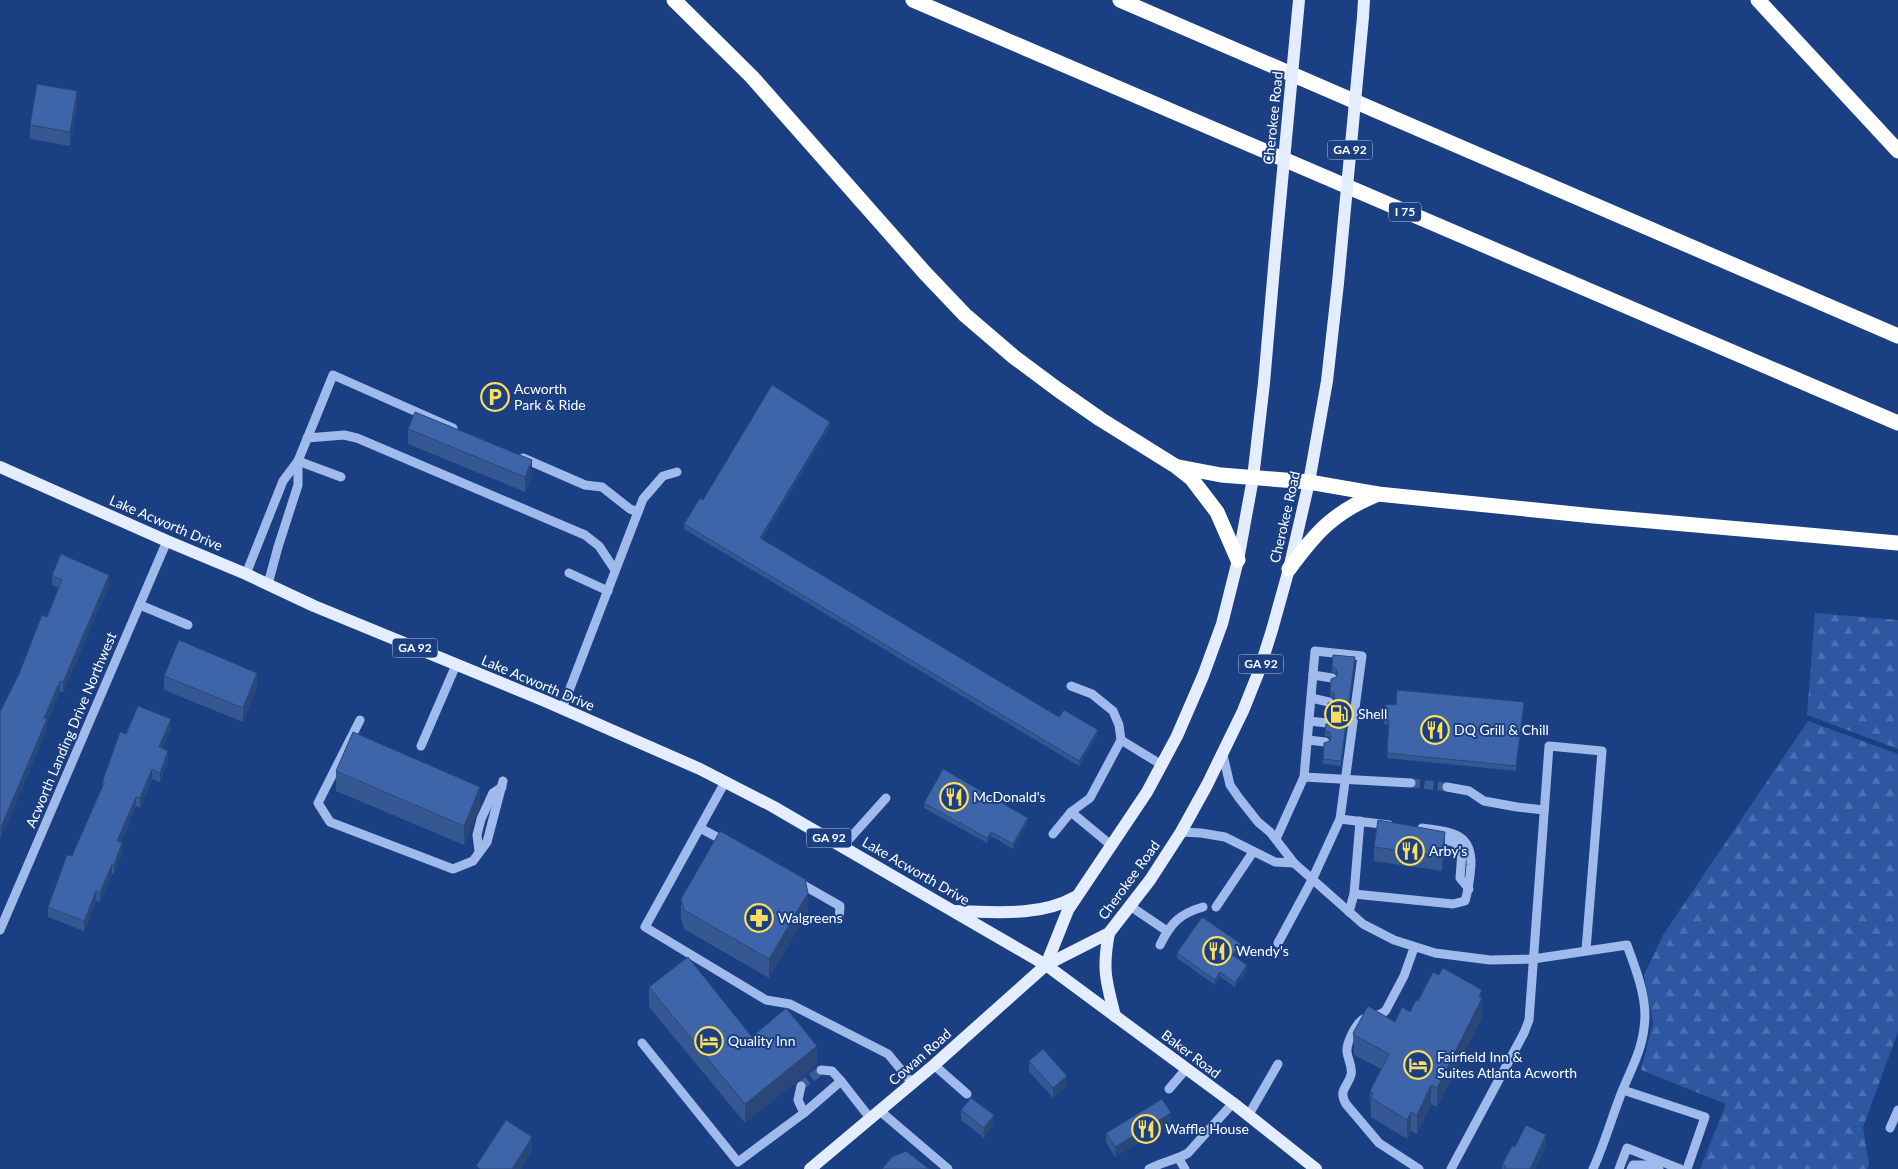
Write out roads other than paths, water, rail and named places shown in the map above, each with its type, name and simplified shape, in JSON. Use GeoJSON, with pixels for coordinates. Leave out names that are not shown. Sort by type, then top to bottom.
{"type":"FeatureCollection","features":[{"type":"Feature","properties":{"kind":"highway"},"geometry":{"type":"LineString","coordinates":[[674,0],[752,78],[965,315],[1014,357],[1057,389],[1191,478],[1217,512],[1238,560]]}},
{"type":"Feature","properties":{"kind":"highway","name":"I 75"},"geometry":{"type":"LineString","coordinates":[[913,0],[1898,423]]}},
{"type":"Feature","properties":{"kind":"highway"},"geometry":{"type":"LineString","coordinates":[[1120,0],[1898,336]]}},
{"type":"Feature","properties":{"kind":"highway"},"geometry":{"type":"LineString","coordinates":[[1758,0],[1898,151]]}},
{"type":"Feature","properties":{"kind":"highway"},"geometry":{"type":"LineString","coordinates":[[1177,467],[1253,478],[1309,482],[1378,494],[1594,516],[1898,543]]}},
{"type":"Feature","properties":{"kind":"highway"},"geometry":{"type":"LineString","coordinates":[[1289,569],[1319,530],[1332,518],[1359,502],[1378,494]]}},
{"type":"Feature","properties":{"kind":"main road","name":"Cherokee Road"},"geometry":{"type":"LineString","coordinates":[[1046,965],[1068,910],[1112,846],[1162,765],[1189,709],[1216,642],[1227,606],[1238,560],[1253,478],[1264,384],[1274,256],[1299,0]]}},
{"type":"Feature","properties":{"kind":"main road","name":"Cherokee Road"},"geometry":{"type":"LineString","coordinates":[[1046,965],[1109,933],[1130,906],[1181,832],[1223,755],[1244,711],[1259,671],[1289,569],[1309,482],[1327,381],[1364,0]]}},
{"type":"Feature","properties":{"kind":"main road","name":"Lake Acworth Drive"},"geometry":{"type":"LineString","coordinates":[[0,467],[246,574],[314,606],[562,709],[725,782],[843,846],[1046,965]]}},
{"type":"Feature","properties":{"kind":"main road"},"geometry":{"type":"LineString","coordinates":[[954,911],[1018,912],[1052,906],[1077,896]]}},
{"type":"Feature","properties":{"kind":"main road"},"geometry":{"type":"LineString","coordinates":[[1109,933],[1104,971],[1115,1016]]}},
{"type":"Feature","properties":{"kind":"main road","name":"Baker Road"},"geometry":{"type":"LineString","coordinates":[[1046,965],[1233,1104],[1316,1169]]}},
{"type":"Feature","properties":{"kind":"main road","name":"Cowan Road"},"geometry":{"type":"LineString","coordinates":[[810,1169],[934,1065],[1046,965]]}},
{"type":"Feature","properties":{"kind":"street"},"geometry":{"type":"LineString","coordinates":[[246,574],[283,481],[298,461],[333,375],[465,433]]}},
{"type":"Feature","properties":{"kind":"street"},"geometry":{"type":"LineString","coordinates":[[307,438],[344,435],[357,438],[585,535],[599,546],[615,570]]}},
{"type":"Feature","properties":{"kind":"street"},"geometry":{"type":"LineString","coordinates":[[516,455],[585,485],[602,487],[630,509],[638,512]]}},
{"type":"Feature","properties":{"kind":"street"},"geometry":{"type":"LineString","coordinates":[[298,461],[341,477]]}},
{"type":"Feature","properties":{"kind":"street"},"geometry":{"type":"LineString","coordinates":[[268,584],[298,485],[298,461]]}},
{"type":"Feature","properties":{"kind":"street"},"geometry":{"type":"LineString","coordinates":[[562,709],[643,499],[664,476],[677,472]]}},
{"type":"Feature","properties":{"kind":"street","name":"Acworth Landing Drive Northwest"},"geometry":{"type":"LineString","coordinates":[[0,930],[167,541]]}},
{"type":"Feature","properties":{"kind":"street"},"geometry":{"type":"LineString","coordinates":[[569,574],[608,591]]}},
{"type":"Feature","properties":{"kind":"street"},"geometry":{"type":"LineString","coordinates":[[140,605],[188,625]]}},
{"type":"Feature","properties":{"kind":"street"},"geometry":{"type":"LineString","coordinates":[[1276,839],[1304,777],[1315,651],[1362,656],[1350,725],[1340,819],[1312,880],[1278,943]]}},
{"type":"Feature","properties":{"kind":"street"},"geometry":{"type":"LineString","coordinates":[[421,746],[456,665]]}},
{"type":"Feature","properties":{"kind":"street"},"geometry":{"type":"LineString","coordinates":[[1313,675],[1332,678]]}},
{"type":"Feature","properties":{"kind":"street"},"geometry":{"type":"LineString","coordinates":[[1053,834],[1071,812],[1090,798],[1121,740],[1119,725],[1113,711],[1092,694],[1071,686]]}},
{"type":"Feature","properties":{"kind":"street"},"geometry":{"type":"LineString","coordinates":[[1311,698],[1329,702]]}},
{"type":"Feature","properties":{"kind":"street"},"geometry":{"type":"LineString","coordinates":[[360,720],[318,802],[330,822],[453,869],[473,861],[487,842],[502,784]]}},
{"type":"Feature","properties":{"kind":"street"},"geometry":{"type":"LineString","coordinates":[[1309,721],[1327,723]]}},
{"type":"Feature","properties":{"kind":"street"},"geometry":{"type":"LineString","coordinates":[[1121,740],[1162,765]]}},
{"type":"Feature","properties":{"kind":"street"},"geometry":{"type":"LineString","coordinates":[[1308,740],[1325,742]]}},
{"type":"Feature","properties":{"kind":"street"},"geometry":{"type":"LineString","coordinates":[[1451,1169],[1528,1026],[1549,746],[1602,751],[1586,950]]}},
{"type":"Feature","properties":{"kind":"street"},"geometry":{"type":"LineString","coordinates":[[1223,755],[1230,785],[1258,822],[1270,832],[1294,863],[1363,924],[1394,940],[1414,948],[1449,956],[1481,960],[1533,959],[1627,945],[1639,982],[1645,1015],[1640,1052],[1623,1090],[1606,1140],[1593,1169]]}},
{"type":"Feature","properties":{"kind":"street"},"geometry":{"type":"LineString","coordinates":[[1304,777],[1411,783]]}},
{"type":"Feature","properties":{"kind":"street"},"geometry":{"type":"LineString","coordinates":[[725,782],[645,927],[766,1000],[790,1004],[888,1054],[912,1083]]}},
{"type":"Feature","properties":{"kind":"street"},"geometry":{"type":"LineString","coordinates":[[1447,788],[1469,791],[1484,801],[1517,808],[1544,810]]}},
{"type":"Feature","properties":{"kind":"street"},"geometry":{"type":"LineString","coordinates":[[843,846],[886,798]]}},
{"type":"Feature","properties":{"kind":"street"},"geometry":{"type":"LineString","coordinates":[[1071,812],[1112,846]]}},
{"type":"Feature","properties":{"kind":"street"},"geometry":{"type":"LineString","coordinates":[[1340,819],[1403,828],[1448,831],[1464,840],[1471,851],[1469,889],[1465,900],[1453,904],[1354,894]]}},
{"type":"Feature","properties":{"kind":"street"},"geometry":{"type":"LineString","coordinates":[[1349,912],[1354,894],[1360,821]]}},
{"type":"Feature","properties":{"kind":"street"},"geometry":{"type":"LineString","coordinates":[[700,828],[732,846]]}},
{"type":"Feature","properties":{"kind":"street"},"geometry":{"type":"LineString","coordinates":[[1181,832],[1226,837],[1275,862],[1294,863]]}},
{"type":"Feature","properties":{"kind":"street"},"geometry":{"type":"LineString","coordinates":[[1216,907],[1253,852]]}},
{"type":"Feature","properties":{"kind":"street"},"geometry":{"type":"LineString","coordinates":[[790,878],[840,906],[839,920]]}},
{"type":"Feature","properties":{"kind":"street"},"geometry":{"type":"LineString","coordinates":[[1130,906],[1167,931]]}},
{"type":"Feature","properties":{"kind":"street"},"geometry":{"type":"LineString","coordinates":[[1160,945],[1176,918],[1203,907]]}},
{"type":"Feature","properties":{"kind":"street"},"geometry":{"type":"LineString","coordinates":[[1414,948],[1404,976],[1386,1010],[1383,1014],[1363,1020],[1351,1036],[1346,1050],[1351,1074],[1342,1091],[1342,1097],[1379,1143],[1419,1169]]}},
{"type":"Feature","properties":{"kind":"street"},"geometry":{"type":"LineString","coordinates":[[642,1043],[738,1162],[804,1113],[841,1081]]}},
{"type":"Feature","properties":{"kind":"street"},"geometry":{"type":"LineString","coordinates":[[1248,1116],[1278,1064]]}},
{"type":"Feature","properties":{"kind":"street"},"geometry":{"type":"LineString","coordinates":[[934,1065],[967,1094]]}},
{"type":"Feature","properties":{"kind":"street"},"geometry":{"type":"LineString","coordinates":[[1169,1089],[1186,1069]]}},
{"type":"Feature","properties":{"kind":"street"},"geometry":{"type":"LineString","coordinates":[[821,1070],[832,1071],[875,1115],[948,1169]]}},
{"type":"Feature","properties":{"kind":"street"},"geometry":{"type":"LineString","coordinates":[[801,1086],[798,1100],[804,1113]]}},
{"type":"Feature","properties":{"kind":"street"},"geometry":{"type":"LineString","coordinates":[[1623,1090],[1705,1117],[1687,1169]]}},
{"type":"Feature","properties":{"kind":"street"},"geometry":{"type":"LineString","coordinates":[[1149,1169],[1161,1162],[1179,1159],[1188,1153],[1233,1104]]}},
{"type":"Feature","properties":{"kind":"street"},"geometry":{"type":"LineString","coordinates":[[1890,1128],[1898,1110]]}},
{"type":"Feature","properties":{"kind":"street"},"geometry":{"type":"LineString","coordinates":[[1619,1169],[1627,1148],[1680,1169]]}},
{"type":"Feature","properties":{"kind":"street"},"geometry":{"type":"LineString","coordinates":[[1179,1159],[1185,1169]]}},
{"type":"Feature","properties":{"kind":"street"},"geometry":{"type":"LineString","coordinates":[[1631,1169],[1633,1165],[1654,1165],[1659,1169]]}},
{"type":"Feature","properties":{"kind":"tunnel"},"geometry":{"type":"LineString","coordinates":[[1411,783],[1447,787]]}},
{"type":"Feature","properties":{"kind":"tunnel"},"geometry":{"type":"LineString","coordinates":[[801,1086],[821,1070]]}},
{"type":"Feature","properties":{"kind":"place","name":"Acworth Park & Ride"},"geometry":{"type":"Point","coordinates":[495,397]}},
{"type":"Feature","properties":{"kind":"place","name":"Shell"},"geometry":{"type":"Point","coordinates":[1339,714]}},
{"type":"Feature","properties":{"kind":"place","name":"DQ Grill & Chill"},"geometry":{"type":"Point","coordinates":[1435,730]}},
{"type":"Feature","properties":{"kind":"place","name":"McDonald's"},"geometry":{"type":"Point","coordinates":[954,797]}},
{"type":"Feature","properties":{"kind":"place","name":"Arby's"},"geometry":{"type":"Point","coordinates":[1410,851]}},
{"type":"Feature","properties":{"kind":"place","name":"Walgreens"},"geometry":{"type":"Point","coordinates":[759,918]}},
{"type":"Feature","properties":{"kind":"place","name":"Wendy's"},"geometry":{"type":"Point","coordinates":[1217,951]}},
{"type":"Feature","properties":{"kind":"place","name":"Quality Inn"},"geometry":{"type":"Point","coordinates":[709,1041]}},
{"type":"Feature","properties":{"kind":"place","name":"Fairfield Inn & Suites Atlanta Acworth"},"geometry":{"type":"Point","coordinates":[1418,1065]}},
{"type":"Feature","properties":{"kind":"place","name":"Waffle House"},"geometry":{"type":"Point","coordinates":[1146,1129]}}]}
